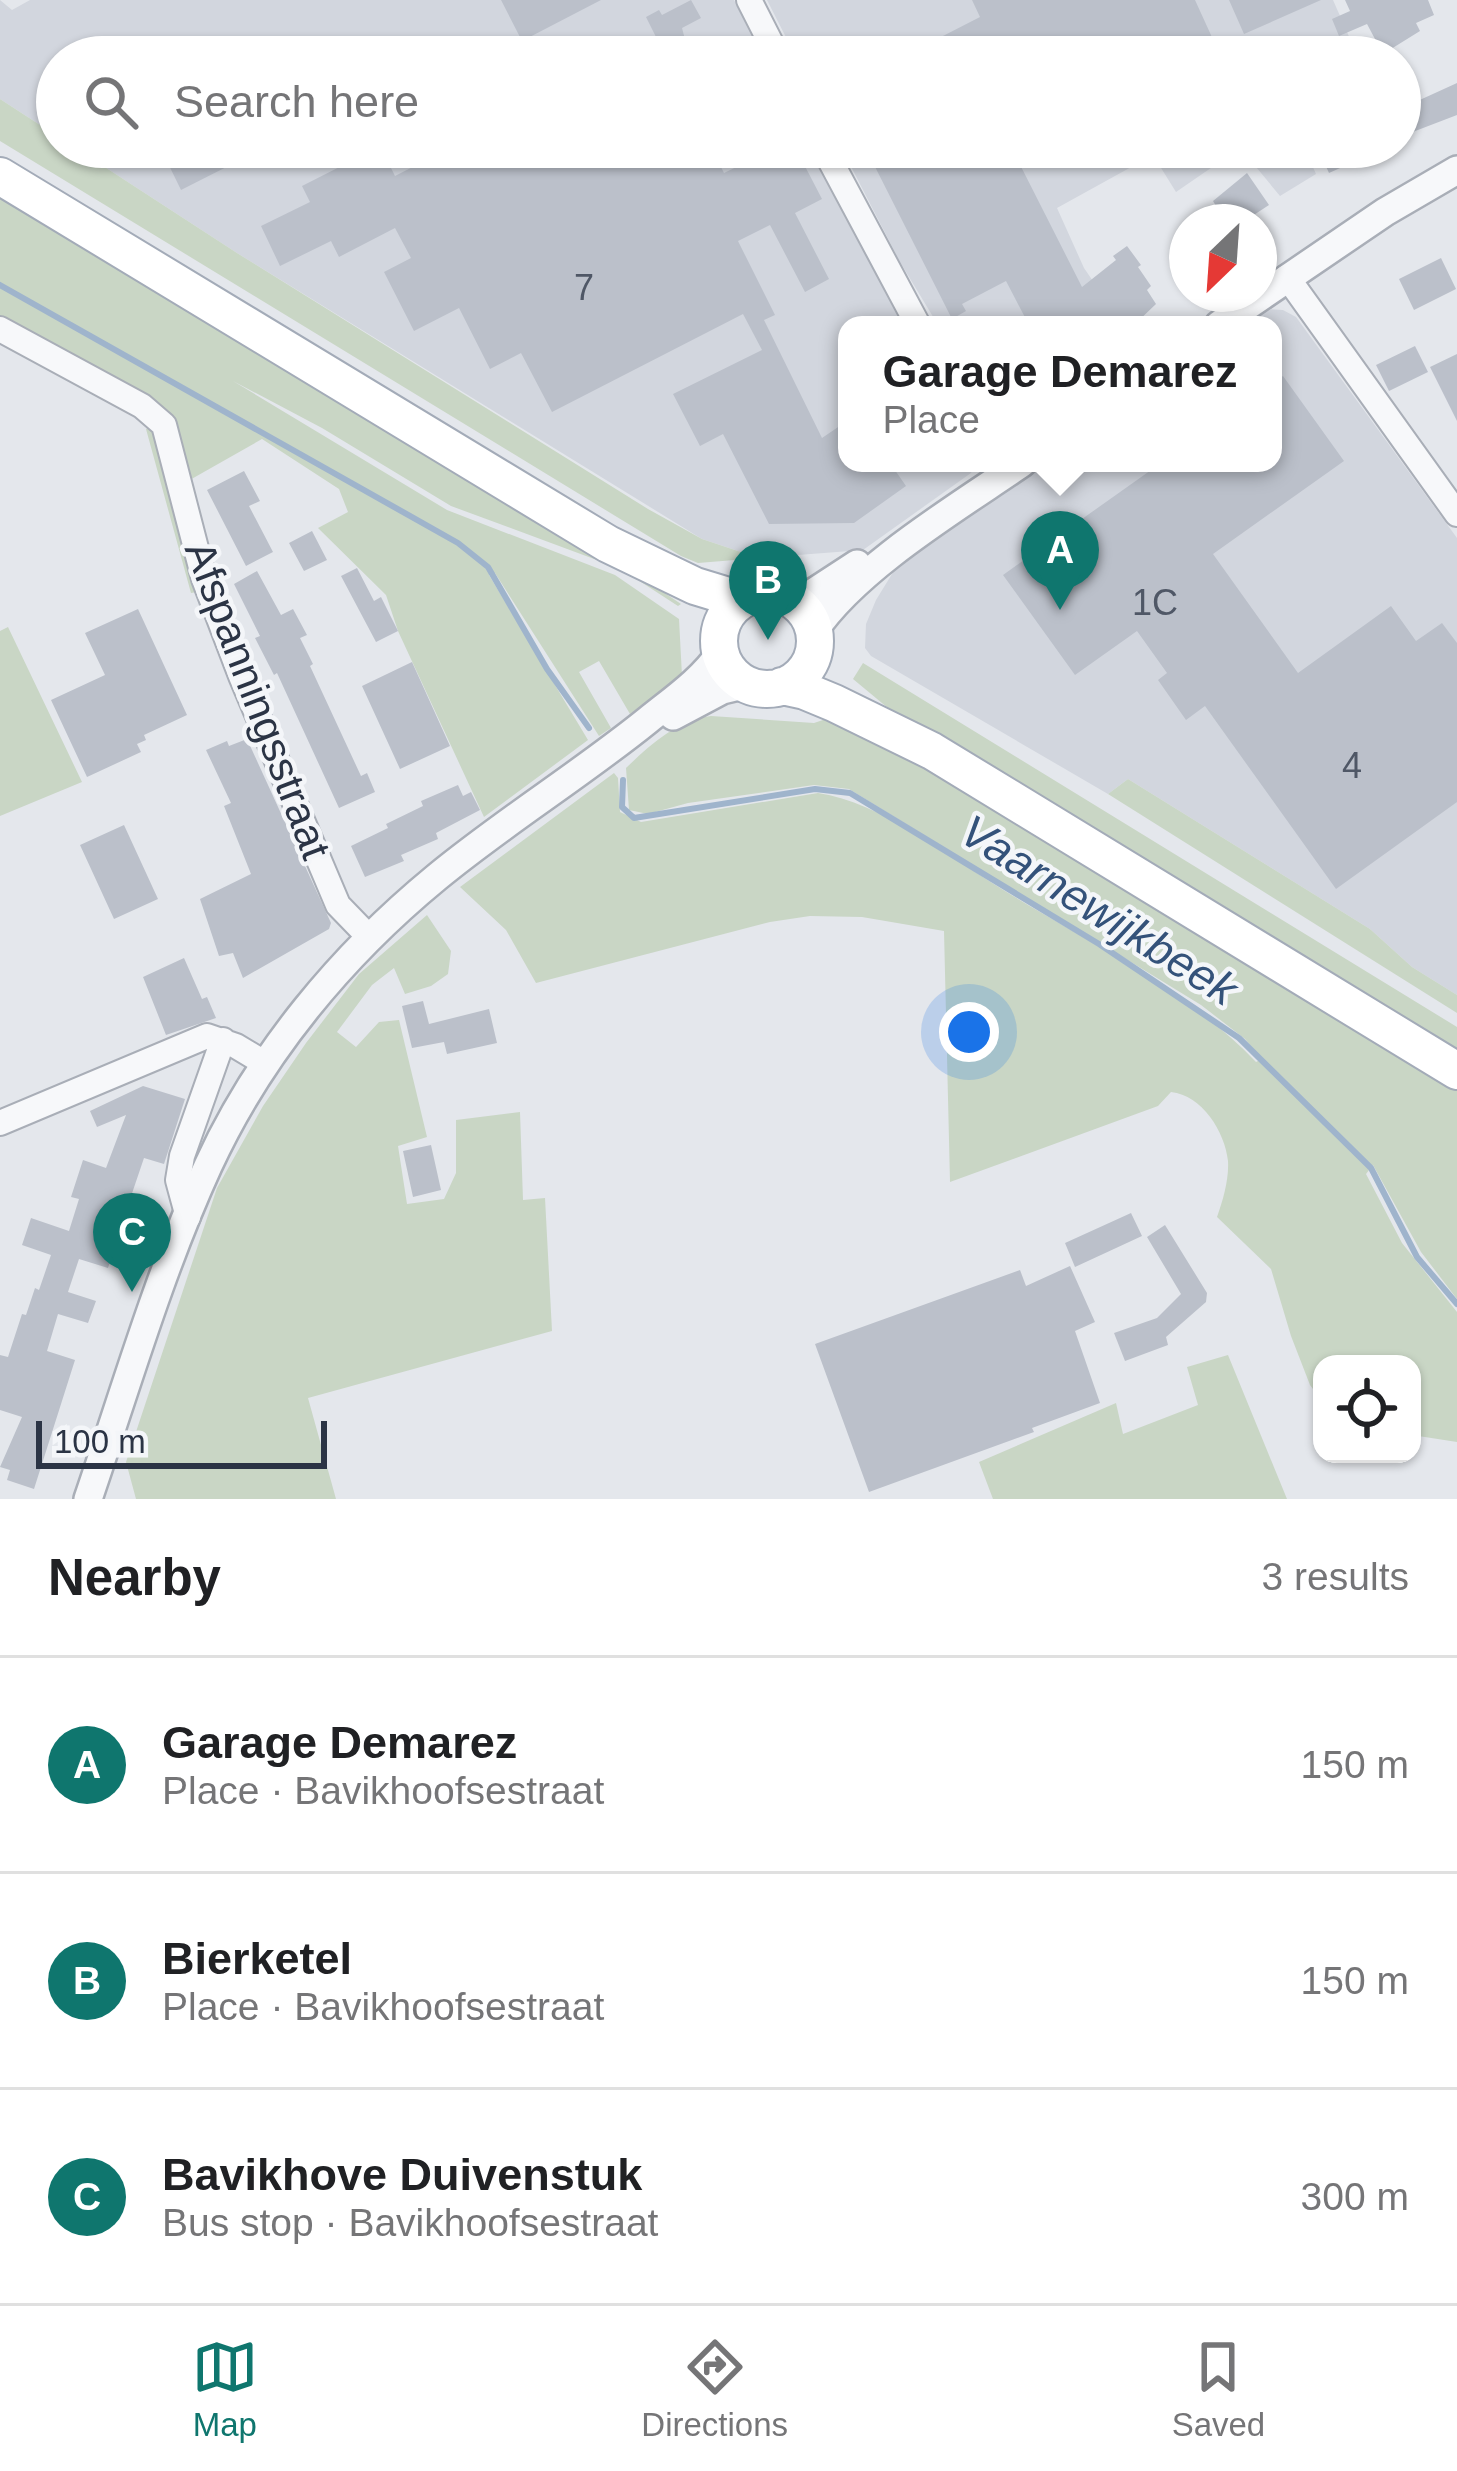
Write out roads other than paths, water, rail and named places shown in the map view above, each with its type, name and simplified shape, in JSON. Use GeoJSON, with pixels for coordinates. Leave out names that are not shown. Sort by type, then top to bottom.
{"type":"FeatureCollection","features":[{"type":"Feature","properties":{"kind":"main road"},"geometry":{"type":"LineString","coordinates":[[0,176],[608,544],[695,586],[728,627],[731,672],[820,697],[932,752],[1457,1071]]}},
{"type":"Feature","properties":{"kind":"main road"},"geometry":{"type":"LineString","coordinates":[[728,627],[769,592],[792,600],[806,613],[831,676],[932,752]]}},
{"type":"Feature","properties":{"kind":"main road"},"geometry":{"type":"LineString","coordinates":[[764,685],[794,680],[809,664],[814,640]]}},
{"type":"Feature","properties":{"kind":"street"},"geometry":{"type":"LineString","coordinates":[[749,0],[767,36]]}},
{"type":"Feature","properties":{"kind":"street"},"geometry":{"type":"LineString","coordinates":[[835,168],[913,316]]}},
{"type":"Feature","properties":{"kind":"street"},"geometry":{"type":"LineString","coordinates":[[1232,316],[1457,170]]}},
{"type":"Feature","properties":{"kind":"street"},"geometry":{"type":"LineString","coordinates":[[1287,277],[1457,514]]}},
{"type":"Feature","properties":{"kind":"street","name":"Afspanningsstraat"},"geometry":{"type":"LineString","coordinates":[[0,329],[142,406],[164,425],[204,579],[242,676],[338,905],[369,938]]}},
{"type":"Feature","properties":{"kind":"street"},"geometry":{"type":"LineString","coordinates":[[814,640],[846,593],[1004,472]]}},
{"type":"Feature","properties":{"kind":"street"},"geometry":{"type":"LineString","coordinates":[[792,600],[812,594],[867,557],[910,541]]}},
{"type":"Feature","properties":{"kind":"street"},"geometry":{"type":"LineString","coordinates":[[88,1499],[157,1295],[208,1165],[266,1064],[319,991],[441,873],[632,736],[709,670],[728,627]]}},
{"type":"Feature","properties":{"kind":"street"},"geometry":{"type":"LineString","coordinates":[[632,736],[722,690],[764,685]]}},
{"type":"Feature","properties":{"kind":"street"},"geometry":{"type":"LineString","coordinates":[[0,1123],[207,1036],[224,1040],[266,1064]]}},
{"type":"Feature","properties":{"kind":"street"},"geometry":{"type":"LineString","coordinates":[[188,1217],[178,1180],[182,1156],[224,1040]]}},
{"type":"Feature","properties":{"kind":"waterway"},"geometry":{"type":"LineString","coordinates":[[0,285],[458,543],[488,567],[547,669],[589,728]]}},
{"type":"Feature","properties":{"kind":"waterway","name":"Vaarnewijkbeek"},"geometry":{"type":"LineString","coordinates":[[623,780],[622,807],[634,818],[815,789],[850,793],[1099,944],[1239,1038],[1371,1168],[1417,1257],[1457,1304]]}},
{"type":"Feature","properties":{"kind":"place","name":"Garage Demarez"},"geometry":{"type":"Point","coordinates":[1060,610]}},
{"type":"Feature","properties":{"kind":"place","name":"Bierketel"},"geometry":{"type":"Point","coordinates":[768,640]}},
{"type":"Feature","properties":{"kind":"place","name":"Bavikhove Duivenstuk"},"geometry":{"type":"Point","coordinates":[132,1292]}}]}
